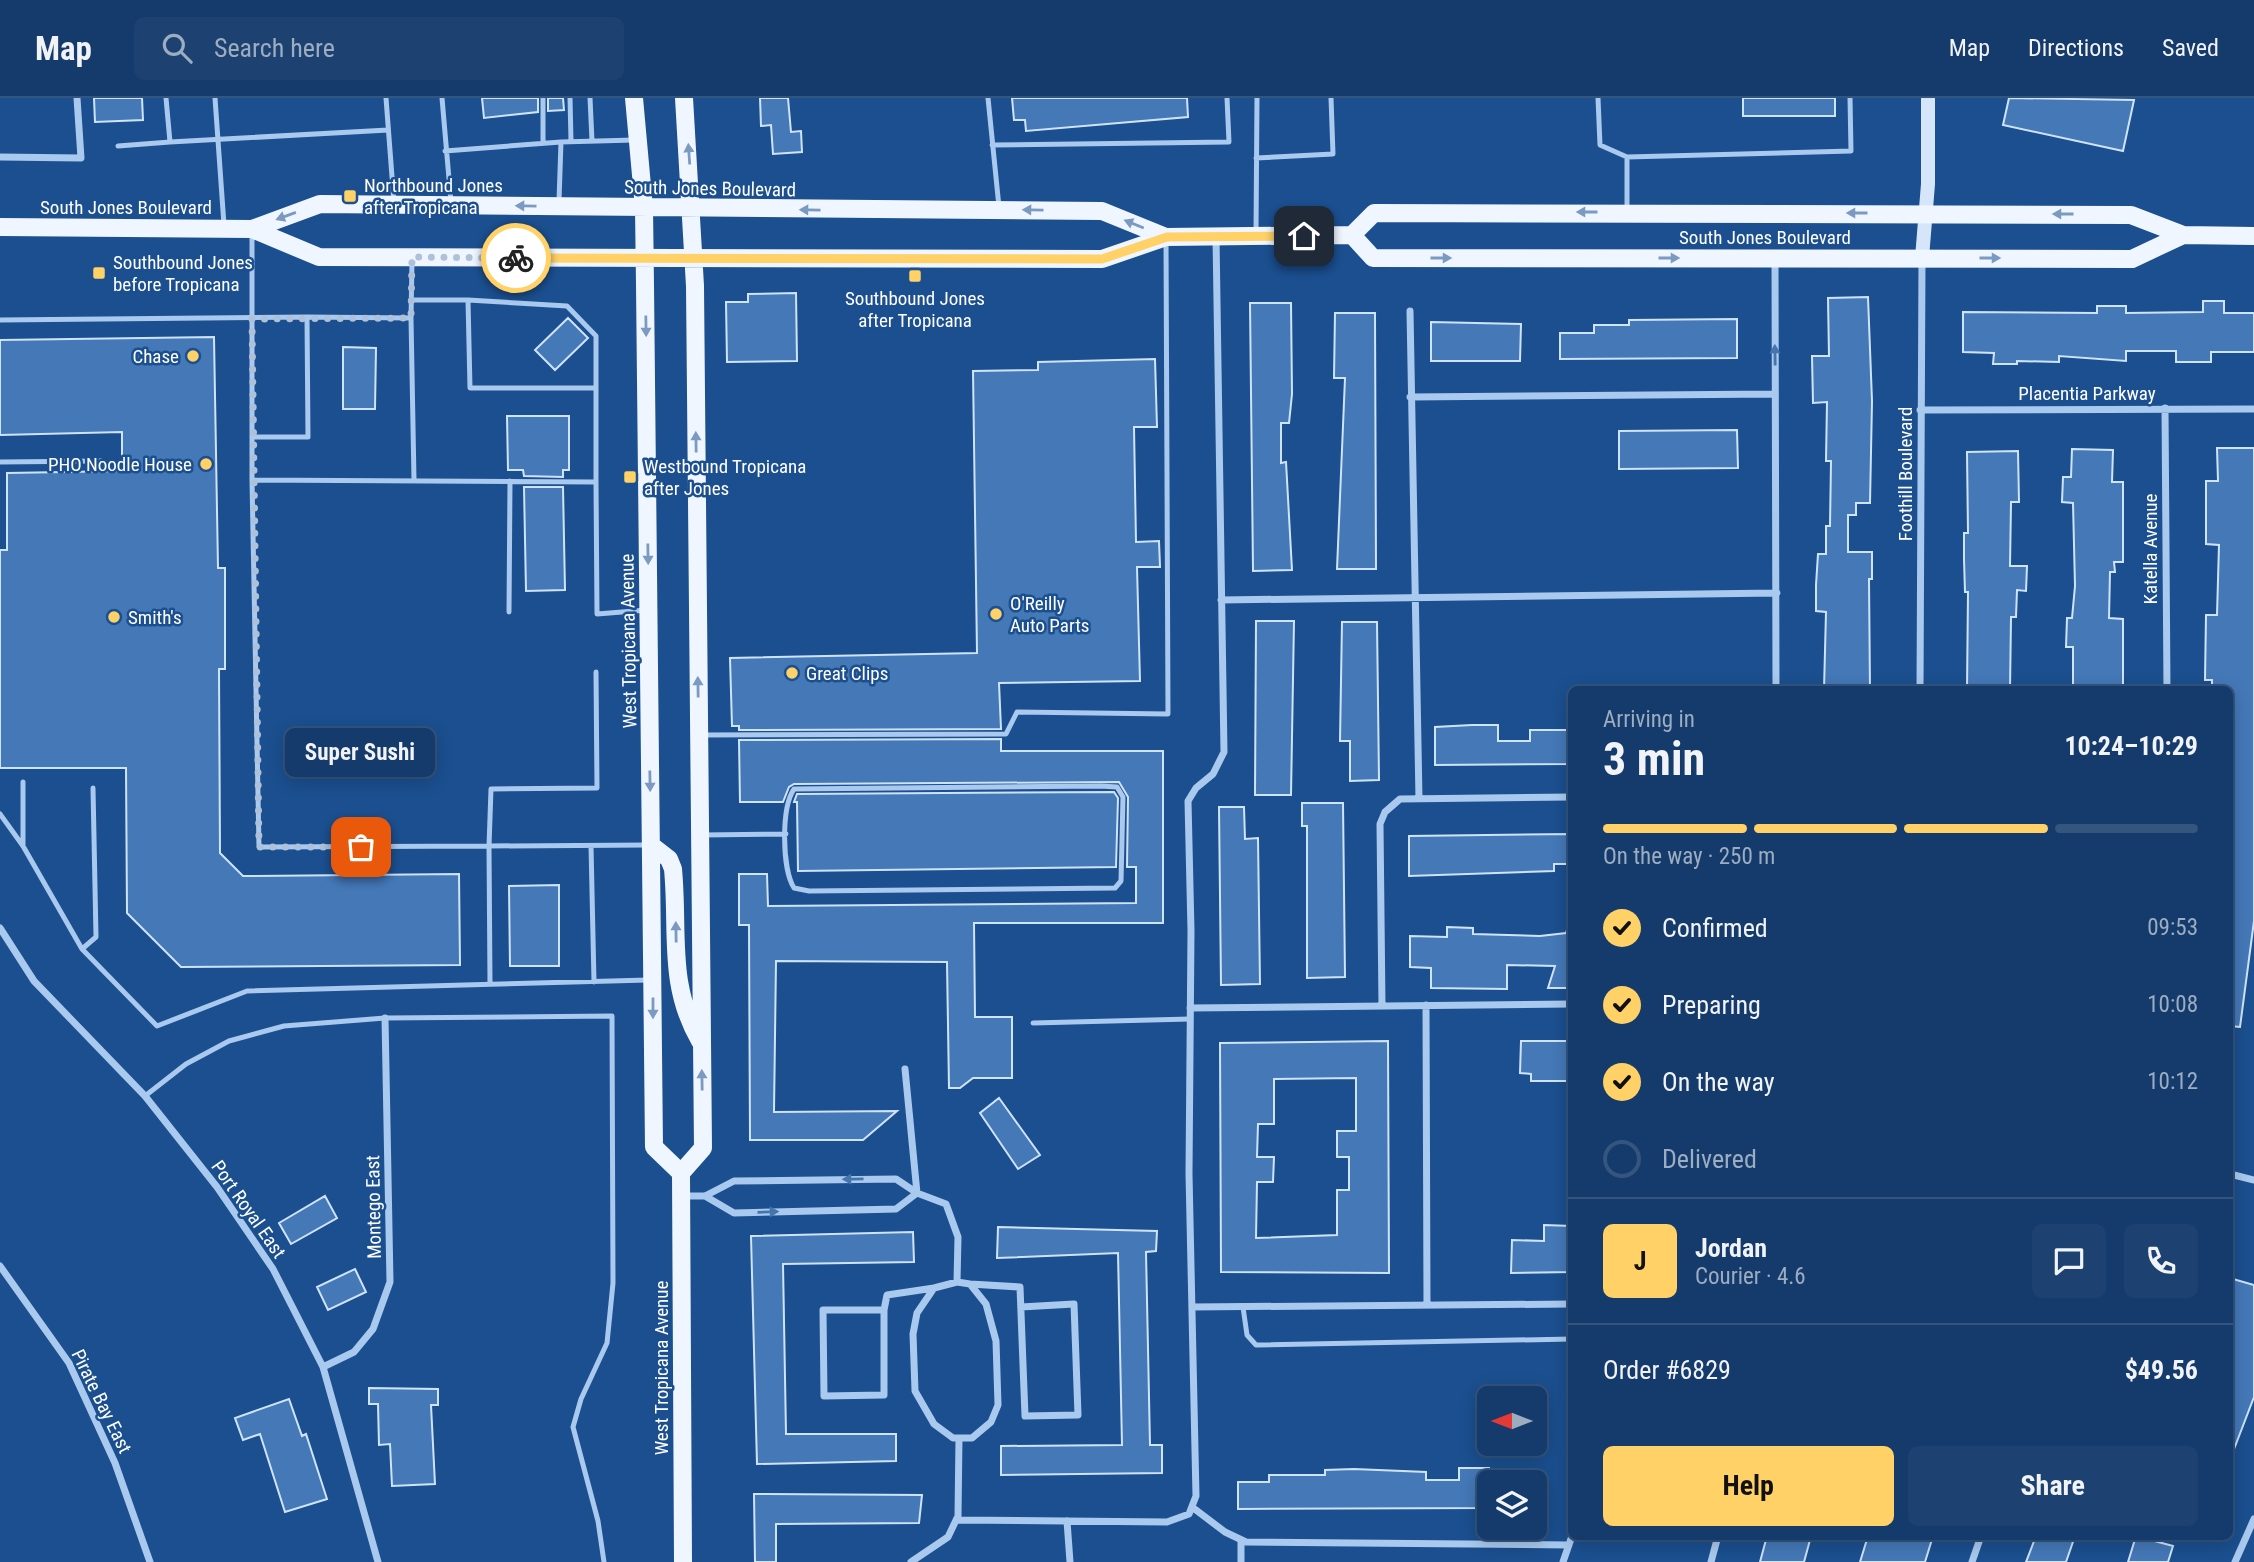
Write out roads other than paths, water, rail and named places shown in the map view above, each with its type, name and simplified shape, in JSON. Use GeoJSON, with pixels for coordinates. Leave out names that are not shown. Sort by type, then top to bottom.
{"type":"FeatureCollection","features":[{"type":"Feature","properties":{"kind":"main road","name":"West Tropicana Avenue"},"geometry":{"type":"LineString","coordinates":[[634,98],[644,208],[654,1147],[681,1173],[683,1562]]}},
{"type":"Feature","properties":{"kind":"main road"},"geometry":{"type":"LineString","coordinates":[[681,1173],[703,1148],[694,258],[684,98]]}},
{"type":"Feature","properties":{"kind":"main road","name":"South Jones Boulevard"},"geometry":{"type":"LineString","coordinates":[[0,227],[252,229],[320,204],[451,205],[1102,211],[1167,237]]}},
{"type":"Feature","properties":{"kind":"main road","name":"South Jones Boulevard"},"geometry":{"type":"LineString","coordinates":[[252,229],[319,257],[1102,259],[1167,237],[1352,235],[1374,213],[2131,215],[2183,235],[2254,236]]}},
{"type":"Feature","properties":{"kind":"main road","name":"South Jones Boulevard"},"geometry":{"type":"LineString","coordinates":[[1352,235],[1373,258],[2132,259],[2183,235]]}},
{"type":"Feature","properties":{"kind":"main road"},"geometry":{"type":"LineString","coordinates":[[651,845],[669,859],[673,869],[677,987],[685,1015],[702,1044]]}},
{"type":"Feature","properties":{"kind":"street"},"geometry":{"type":"LineString","coordinates":[[0,157],[81,158],[77,98]]}},
{"type":"Feature","properties":{"kind":"street"},"geometry":{"type":"LineString","coordinates":[[1922,258],[1926,214],[1928,98]]}},
{"type":"Feature","properties":{"kind":"street"},"geometry":{"type":"LineString","coordinates":[[957,1520],[1167,1522],[1189,1514],[1196,1496],[1189,1174],[1188,801],[1196,788],[1213,774],[1224,752],[1216,236]]}},
{"type":"Feature","properties":{"kind":"street"},"geometry":{"type":"LineString","coordinates":[[1775,258],[1776,686]]}},
{"type":"Feature","properties":{"kind":"street","name":"Foothill Boulevard"},"geometry":{"type":"LineString","coordinates":[[1920,686],[1922,258]]}},
{"type":"Feature","properties":{"kind":"street"},"geometry":{"type":"LineString","coordinates":[[1410,311],[1419,799]]}},
{"type":"Feature","properties":{"kind":"street"},"geometry":{"type":"LineString","coordinates":[[1410,397],[1775,394]]}},
{"type":"Feature","properties":{"kind":"street","name":"Katella Avenue"},"geometry":{"type":"LineString","coordinates":[[2165,408],[2167,686]]}},
{"type":"Feature","properties":{"kind":"street","name":"Placentia Parkway"},"geometry":{"type":"LineString","coordinates":[[1920,410],[2254,409]]}},
{"type":"Feature","properties":{"kind":"street"},"geometry":{"type":"LineString","coordinates":[[1221,600],[1777,593]]}},
{"type":"Feature","properties":{"kind":"street"},"geometry":{"type":"LineString","coordinates":[[1382,1006],[1380,824],[1385,812],[1400,799],[1568,797]]}},
{"type":"Feature","properties":{"kind":"street","name":"Port Royal East"},"geometry":{"type":"LineString","coordinates":[[0,929],[34,981],[145,1096],[217,1187],[273,1269],[323,1367],[378,1562]]}},
{"type":"Feature","properties":{"kind":"street"},"geometry":{"type":"LineString","coordinates":[[1190,1008],[1568,1004]]}},
{"type":"Feature","properties":{"kind":"street"},"geometry":{"type":"LineString","coordinates":[[1426,1005],[1427,1305]]}},
{"type":"Feature","properties":{"kind":"street","name":"Montego East"},"geometry":{"type":"LineString","coordinates":[[323,1367],[354,1352],[373,1329],[390,1282],[385,1018]]}},
{"type":"Feature","properties":{"kind":"street"},"geometry":{"type":"LineString","coordinates":[[905,1069],[917,1193]]}},
{"type":"Feature","properties":{"kind":"street"},"geometry":{"type":"LineString","coordinates":[[2233,1175],[2254,1180]]}},
{"type":"Feature","properties":{"kind":"street"},"geometry":{"type":"LineString","coordinates":[[681,1196],[705,1196],[734,1181],[896,1178],[917,1193],[946,1203],[958,1237],[957,1282]]}},
{"type":"Feature","properties":{"kind":"street"},"geometry":{"type":"LineString","coordinates":[[705,1196],[734,1213],[896,1209],[917,1193]]}},
{"type":"Feature","properties":{"kind":"street","name":"Pirate Bay East"},"geometry":{"type":"LineString","coordinates":[[0,1266],[69,1363],[115,1463],[150,1562]]}},
{"type":"Feature","properties":{"kind":"street"},"geometry":{"type":"LineString","coordinates":[[884,1310],[824,1310],[824,1396],[884,1395],[884,1310],[887,1295],[957,1282],[1020,1287],[1025,1416],[1078,1415],[1074,1304],[1021,1307]]}},
{"type":"Feature","properties":{"kind":"street"},"geometry":{"type":"LineString","coordinates":[[934,1288],[917,1313],[913,1334],[915,1391],[934,1424],[953,1438],[972,1438],[991,1422],[998,1405],[996,1340],[986,1304],[970,1284]]}},
{"type":"Feature","properties":{"kind":"street"},"geometry":{"type":"LineString","coordinates":[[1192,1307],[1568,1304]]}},
{"type":"Feature","properties":{"kind":"street"},"geometry":{"type":"LineString","coordinates":[[911,1562],[948,1537],[957,1520],[959,1438]]}},
{"type":"Feature","properties":{"kind":"street"},"geometry":{"type":"LineString","coordinates":[[1192,1507],[1241,1540],[1263,1544],[1569,1545]]}},
{"type":"Feature","properties":{"kind":"street"},"geometry":{"type":"LineString","coordinates":[[2235,1562],[2252,1530],[2254,1519]]}},
{"type":"Feature","properties":{"kind":"street"},"geometry":{"type":"LineString","coordinates":[[1067,1521],[1070,1562]]}},
{"type":"Feature","properties":{"kind":"street"},"geometry":{"type":"LineString","coordinates":[[1241,1540],[1241,1562]]}},
{"type":"Feature","properties":{"kind":"street"},"geometry":{"type":"LineString","coordinates":[[1563,1562],[1571,1540]]}},
{"type":"Feature","properties":{"kind":"street"},"geometry":{"type":"LineString","coordinates":[[1710,1562],[1717,1540]]}},
{"type":"Feature","properties":{"kind":"street"},"geometry":{"type":"LineString","coordinates":[[1972,1562],[1980,1540]]}},
{"type":"Feature","properties":{"kind":"lane"},"geometry":{"type":"LineString","coordinates":[[166,98],[170,142]]}},
{"type":"Feature","properties":{"kind":"lane"},"geometry":{"type":"LineString","coordinates":[[215,98],[224,229]]}},
{"type":"Feature","properties":{"kind":"lane"},"geometry":{"type":"LineString","coordinates":[[386,98],[394,205]]}},
{"type":"Feature","properties":{"kind":"lane"},"geometry":{"type":"LineString","coordinates":[[442,98],[451,205]]}},
{"type":"Feature","properties":{"kind":"lane"},"geometry":{"type":"LineString","coordinates":[[543,98],[543,143]]}},
{"type":"Feature","properties":{"kind":"lane"},"geometry":{"type":"LineString","coordinates":[[570,98],[570,141]]}},
{"type":"Feature","properties":{"kind":"lane"},"geometry":{"type":"LineString","coordinates":[[590,98],[592,141]]}},
{"type":"Feature","properties":{"kind":"lane"},"geometry":{"type":"LineString","coordinates":[[988,98],[999,210]]}},
{"type":"Feature","properties":{"kind":"lane"},"geometry":{"type":"LineString","coordinates":[[992,145],[1229,142],[1227,98]]}},
{"type":"Feature","properties":{"kind":"lane"},"geometry":{"type":"LineString","coordinates":[[1255,236],[1257,98]]}},
{"type":"Feature","properties":{"kind":"lane"},"geometry":{"type":"LineString","coordinates":[[1256,158],[1333,154],[1331,98]]}},
{"type":"Feature","properties":{"kind":"lane"},"geometry":{"type":"LineString","coordinates":[[1598,98],[1600,145],[1627,157],[1851,151],[1850,98]]}},
{"type":"Feature","properties":{"kind":"lane"},"geometry":{"type":"LineString","coordinates":[[118,146],[388,130]]}},
{"type":"Feature","properties":{"kind":"lane"},"geometry":{"type":"LineString","coordinates":[[445,151],[570,141],[637,139]]}},
{"type":"Feature","properties":{"kind":"lane"},"geometry":{"type":"LineString","coordinates":[[559,207],[561,142]]}},
{"type":"Feature","properties":{"kind":"lane"},"geometry":{"type":"LineString","coordinates":[[1627,157],[1627,212]]}},
{"type":"Feature","properties":{"kind":"lane"},"geometry":{"type":"LineString","coordinates":[[252,229],[252,480],[259,847],[651,845]]}},
{"type":"Feature","properties":{"kind":"lane"},"geometry":{"type":"LineString","coordinates":[[699,736],[1006,733],[1017,712],[1168,714],[1167,237]]}},
{"type":"Feature","properties":{"kind":"lane"},"geometry":{"type":"LineString","coordinates":[[412,257],[414,480]]}},
{"type":"Feature","properties":{"kind":"lane"},"geometry":{"type":"LineString","coordinates":[[411,300],[468,300],[567,306],[596,336],[597,614],[649,610]]}},
{"type":"Feature","properties":{"kind":"lane"},"geometry":{"type":"LineString","coordinates":[[468,300],[470,388],[595,388]]}},
{"type":"Feature","properties":{"kind":"lane"},"geometry":{"type":"LineString","coordinates":[[252,437],[308,437],[307,317]]}},
{"type":"Feature","properties":{"kind":"lane"},"geometry":{"type":"LineString","coordinates":[[0,320],[411,318]]}},
{"type":"Feature","properties":{"kind":"lane"},"geometry":{"type":"LineString","coordinates":[[0,463],[101,461]]}},
{"type":"Feature","properties":{"kind":"lane"},"geometry":{"type":"LineString","coordinates":[[252,480],[596,482]]}},
{"type":"Feature","properties":{"kind":"lane"},"geometry":{"type":"LineString","coordinates":[[509,612],[510,481]]}},
{"type":"Feature","properties":{"kind":"lane"},"geometry":{"type":"LineString","coordinates":[[490,984],[491,789],[597,788],[596,672]]}},
{"type":"Feature","properties":{"kind":"lane"},"geometry":{"type":"LineString","coordinates":[[23,782],[23,846]]}},
{"type":"Feature","properties":{"kind":"lane"},"geometry":{"type":"LineString","coordinates":[[1101,786],[1117,787],[1123,797],[1121,881],[1115,888],[1105,890],[809,891],[794,888],[787,876],[786,834],[786,800],[794,789],[810,787],[1101,786]]}},
{"type":"Feature","properties":{"kind":"lane"},"geometry":{"type":"LineString","coordinates":[[82,949],[96,937],[93,788]]}},
{"type":"Feature","properties":{"kind":"lane"},"geometry":{"type":"LineString","coordinates":[[0,814],[23,846],[82,949],[158,1026],[247,991],[653,980]]}},
{"type":"Feature","properties":{"kind":"lane"},"geometry":{"type":"LineString","coordinates":[[700,835],[786,834]]}},
{"type":"Feature","properties":{"kind":"lane"},"geometry":{"type":"LineString","coordinates":[[591,846],[594,982]]}},
{"type":"Feature","properties":{"kind":"lane"},"geometry":{"type":"LineString","coordinates":[[145,1096],[186,1064],[229,1041],[284,1026],[385,1018],[611,1016],[612,1295],[607,1343],[581,1399],[573,1427],[598,1521],[604,1562]]}},
{"type":"Feature","properties":{"kind":"lane"},"geometry":{"type":"LineString","coordinates":[[1033,1023],[1190,1019]]}},
{"type":"Feature","properties":{"kind":"lane"},"geometry":{"type":"LineString","coordinates":[[1243,1307],[1247,1335],[1256,1345],[1568,1339]]}},
{"type":"Feature","properties":{"kind":"place","name":"Northbound Jones after Tropicana"},"geometry":{"type":"Point","coordinates":[350,196]}},
{"type":"Feature","properties":{"kind":"place","name":"Southbound Jones before Tropicana"},"geometry":{"type":"Point","coordinates":[99,273]}},
{"type":"Feature","properties":{"kind":"place","name":"Southbound Jones after Tropicana"},"geometry":{"type":"Point","coordinates":[915,276]}},
{"type":"Feature","properties":{"kind":"place","name":"Chase"},"geometry":{"type":"Point","coordinates":[193,356]}},
{"type":"Feature","properties":{"kind":"place","name":"PHO Noodle House"},"geometry":{"type":"Point","coordinates":[206,464]}},
{"type":"Feature","properties":{"kind":"place","name":"Westbound Tropicana after Jones"},"geometry":{"type":"Point","coordinates":[630,477]}},
{"type":"Feature","properties":{"kind":"place","name":"O'Reilly Auto Parts"},"geometry":{"type":"Point","coordinates":[996,614]}},
{"type":"Feature","properties":{"kind":"place","name":"Smith's"},"geometry":{"type":"Point","coordinates":[114,617]}},
{"type":"Feature","properties":{"kind":"place","name":"Great Clips"},"geometry":{"type":"Point","coordinates":[792,673]}},
{"type":"Feature","properties":{"kind":"place","name":"Super Sushi"},"geometry":{"type":"Point","coordinates":[361,847]}}]}
